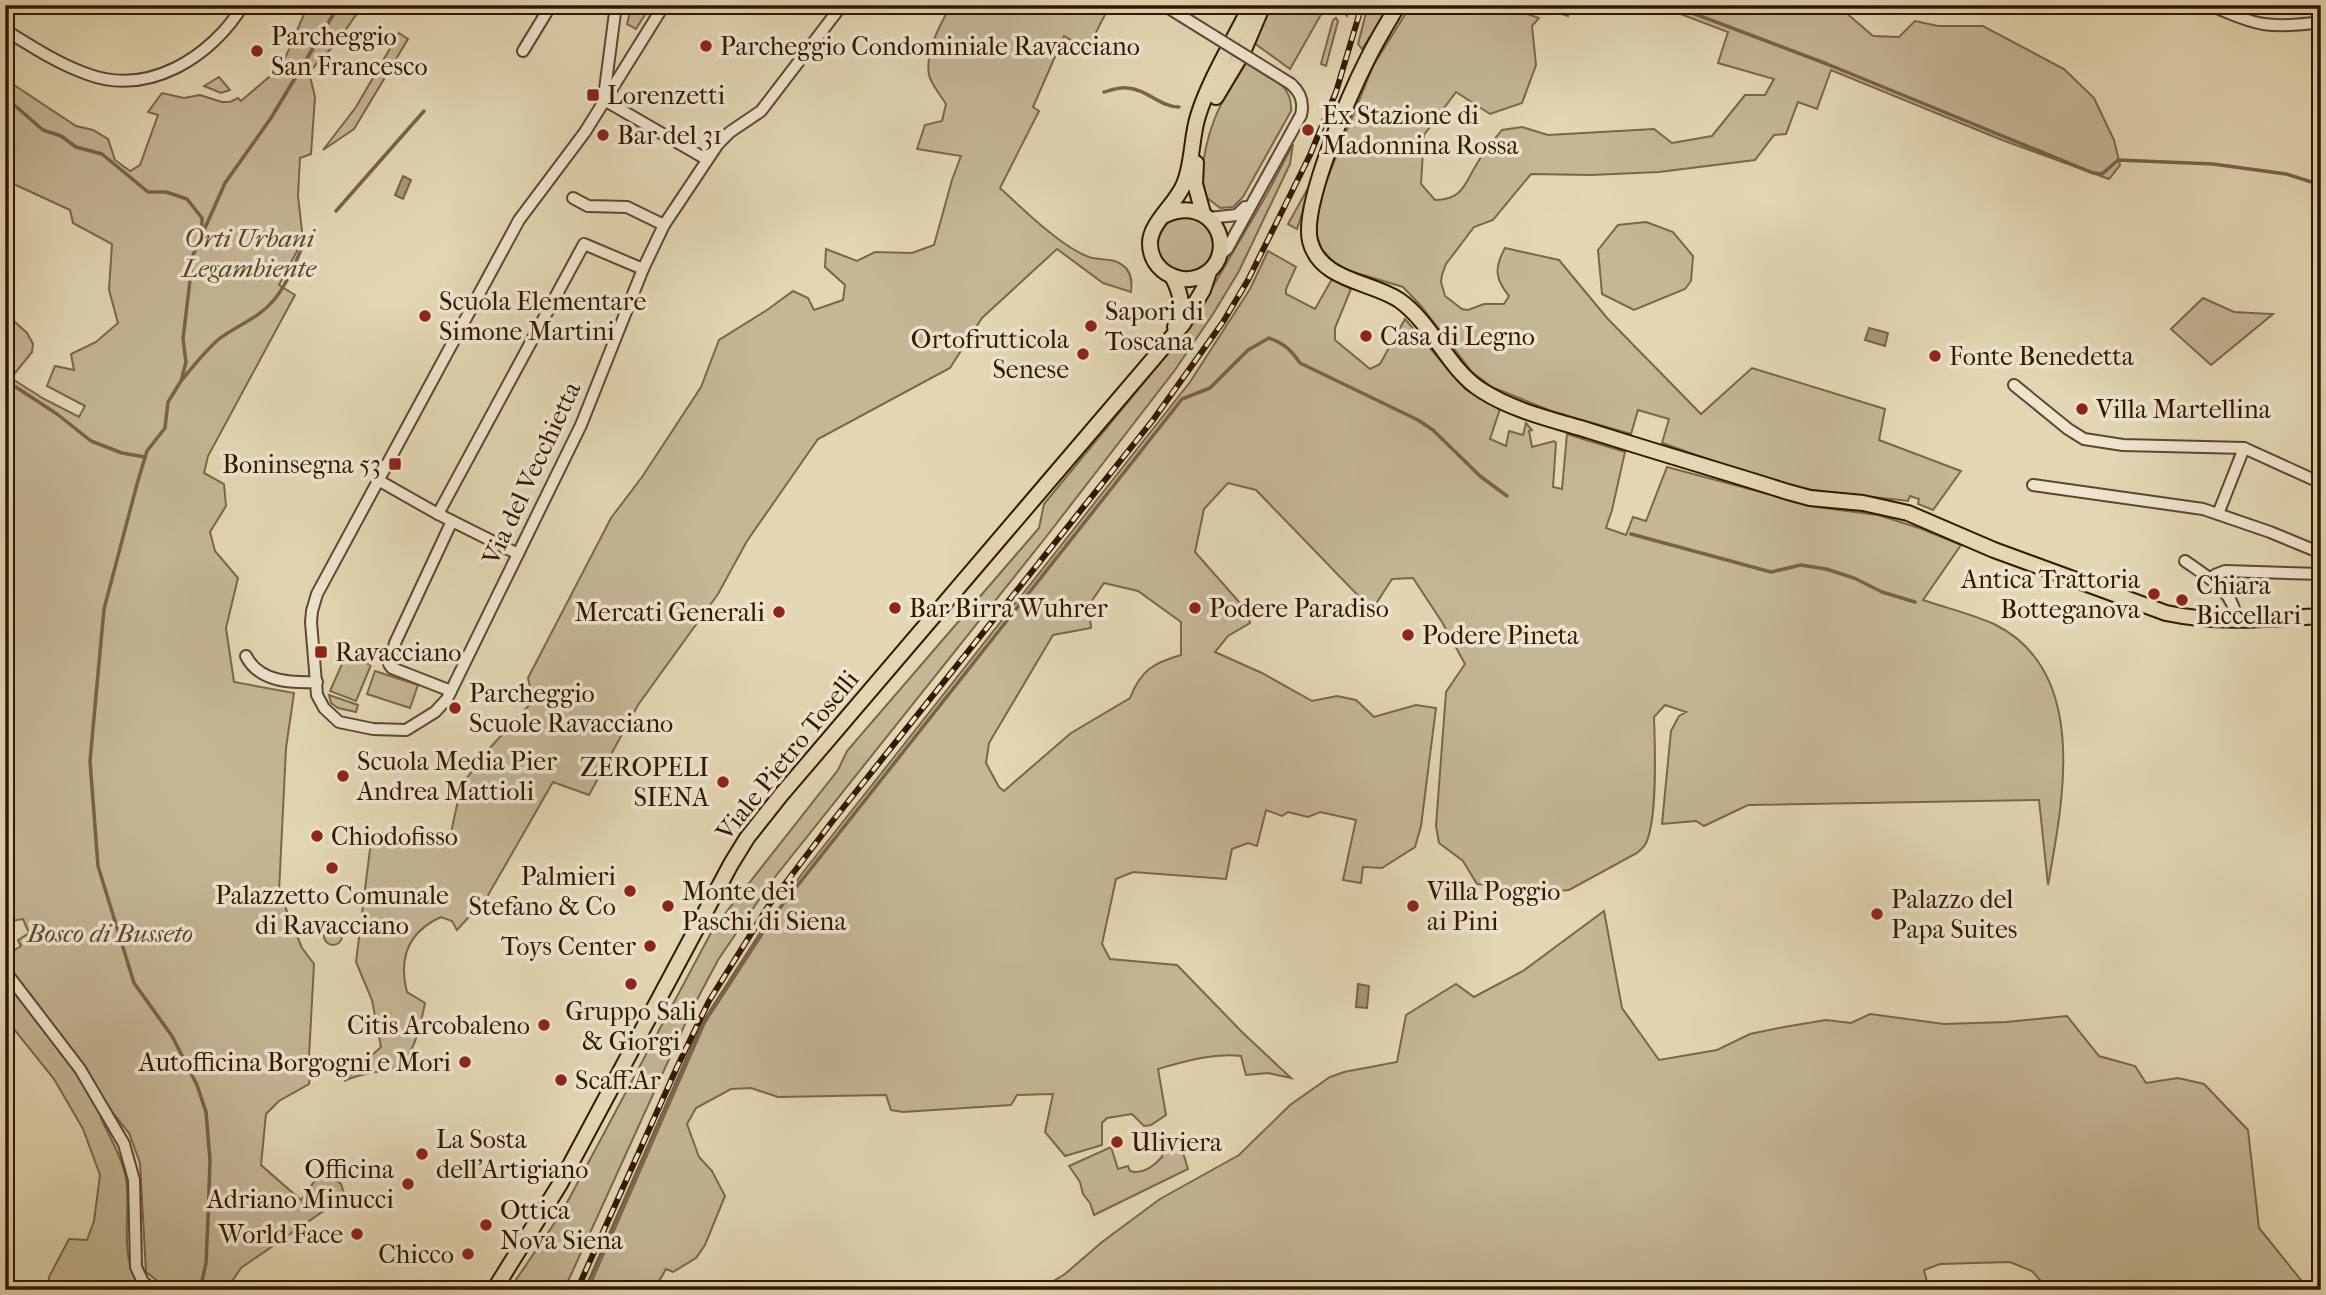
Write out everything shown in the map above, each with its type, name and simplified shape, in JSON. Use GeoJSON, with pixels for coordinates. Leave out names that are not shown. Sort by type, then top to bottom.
{"type":"FeatureCollection","features":[{"type":"Feature","properties":{"kind":"main road","name":"Viale Pietro Toselli"},"geometry":{"type":"LineString","coordinates":[[1171,338],[1182,306],[1181,294],[1172,276],[1157,265],[1150,243],[1155,226],[1166,215],[1185,182],[1200,112],[1251,5]]}},
{"type":"Feature","properties":{"kind":"main road"},"geometry":{"type":"LineString","coordinates":[[1218,257],[1219,237],[1206,215],[1195,180],[1197,157],[1212,104],[1242,52],[1263,5]]}},
{"type":"Feature","properties":{"kind":"main road"},"geometry":{"type":"LineString","coordinates":[[1397,6],[1366,61],[1322,170],[1311,205],[1310,239],[1318,257],[1331,270],[1382,291],[1405,304],[1431,332],[1462,373],[1477,387],[1495,398],[1540,415],[1796,494],[1908,513],[1994,550],[2152,609],[2180,616],[2236,621],[2321,616]]}},
{"type":"Feature","properties":{"kind":"main road"},"geometry":{"type":"LineString","coordinates":[[1166,215],[1184,209],[1206,215]]}},
{"type":"Feature","properties":{"kind":"main road","name":"Viale Pietro Toselli"},"geometry":{"type":"LineString","coordinates":[[494,1290],[559,1187],[698,923],[747,838],[780,795],[1171,338],[1190,314],[1218,257]]}},
{"type":"Feature","properties":{"kind":"main road"},"geometry":{"type":"LineString","coordinates":[[1172,276],[1191,279],[1209,272]]}},
{"type":"Feature","properties":{"kind":"street"},"geometry":{"type":"LineString","coordinates":[[5,30],[85,74],[128,80],[163,73],[194,59],[217,40],[243,5]]}},
{"type":"Feature","properties":{"kind":"street"},"geometry":{"type":"LineString","coordinates":[[523,51],[551,5]]}},
{"type":"Feature","properties":{"kind":"street"},"geometry":{"type":"LineString","coordinates":[[616,5],[604,100],[706,159]]}},
{"type":"Feature","properties":{"kind":"street","name":"Via del Vecchietta"},"geometry":{"type":"LineString","coordinates":[[664,5],[585,132],[519,220],[314,604],[311,622],[317,695],[320,703],[335,719],[359,727],[406,730],[438,709],[451,691],[581,425],[643,269],[664,225],[706,159],[730,132],[761,111],[841,6]]}},
{"type":"Feature","properties":{"kind":"street"},"geometry":{"type":"LineString","coordinates":[[2210,5],[2260,25],[2321,22]]}},
{"type":"Feature","properties":{"kind":"street"},"geometry":{"type":"LineString","coordinates":[[1167,6],[1291,84],[1300,95],[1302,112],[1227,249],[1218,257]]}},
{"type":"Feature","properties":{"kind":"street"},"geometry":{"type":"LineString","coordinates":[[1206,215],[1241,213],[1259,188]]}},
{"type":"Feature","properties":{"kind":"street"},"geometry":{"type":"LineString","coordinates":[[573,198],[588,206],[627,207],[664,225]]}},
{"type":"Feature","properties":{"kind":"street"},"geometry":{"type":"LineString","coordinates":[[438,514],[584,244],[643,269]]}},
{"type":"Feature","properties":{"kind":"street"},"geometry":{"type":"LineString","coordinates":[[2014,386],[2084,439],[2123,445],[2244,448],[2321,483]]}},
{"type":"Feature","properties":{"kind":"street"},"geometry":{"type":"LineString","coordinates":[[2218,514],[2244,448]]}},
{"type":"Feature","properties":{"kind":"street"},"geometry":{"type":"LineString","coordinates":[[379,480],[438,514],[518,554]]}},
{"type":"Feature","properties":{"kind":"street"},"geometry":{"type":"LineString","coordinates":[[2033,485],[2141,499],[2218,514],[2321,553]]}},
{"type":"Feature","properties":{"kind":"street"},"geometry":{"type":"LineString","coordinates":[[451,691],[392,668],[389,664],[395,643],[452,521]]}},
{"type":"Feature","properties":{"kind":"street"},"geometry":{"type":"LineString","coordinates":[[2185,561],[2211,579],[2233,603],[2236,621]]}},
{"type":"Feature","properties":{"kind":"street"},"geometry":{"type":"LineString","coordinates":[[2211,579],[2225,571],[2321,574]]}},
{"type":"Feature","properties":{"kind":"street"},"geometry":{"type":"LineString","coordinates":[[246,656],[252,667],[273,678],[293,682],[317,682]]}},
{"type":"Feature","properties":{"kind":"street"},"geometry":{"type":"LineString","coordinates":[[5,971],[80,1069],[124,1144],[134,1180],[136,1267],[143,1282],[153,1290]]}},
{"type":"Feature","properties":{"kind":"green space"},"geometry":{"type":"Polygon","coordinates":[[[308,5],[363,5],[337,42],[309,72],[315,97],[311,154],[300,158],[298,196],[303,240],[279,285],[295,295],[208,456],[204,473],[224,484],[226,506],[210,532],[215,551],[238,578],[226,628],[234,682],[294,693],[286,748],[279,892],[302,948],[314,964],[309,1057],[311,1070],[309,1084],[279,1101],[266,1114],[261,1165],[301,1200],[322,1171],[341,1184],[344,1193],[338,1201],[241,1268],[226,1290],[169,1290],[146,1272],[140,1163],[129,1133],[108,1107],[101,1118],[119,1155],[126,1179],[130,1265],[144,1290],[48,1290],[49,1277],[69,1239],[87,1240],[94,1221],[100,1175],[83,1129],[54,1079],[5,1018],[5,956],[21,946],[18,940],[29,933],[23,919],[5,922],[5,313],[27,333],[33,344],[32,352],[11,378],[79,417],[85,406],[47,386],[55,366],[74,370],[71,354],[96,342],[118,323],[109,290],[112,244],[73,223],[70,210],[5,180],[5,79],[76,126],[93,130],[108,139],[115,160],[130,171],[140,165],[158,115],[148,112],[162,93],[184,98],[200,95],[222,102],[238,98],[241,101],[283,63],[308,5]]]}},
{"type":"Feature","properties":{"kind":"green space"},"geometry":{"type":"Polygon","coordinates":[[[632,5],[651,5],[636,29],[627,24],[632,5]]]}},
{"type":"Feature","properties":{"kind":"green space"},"geometry":{"type":"Polygon","coordinates":[[[951,5],[1110,5],[1087,50],[1064,36],[1033,107],[1039,111],[1000,188],[1066,245],[1089,257],[1121,264],[1130,276],[1131,292],[1103,283],[1057,249],[982,318],[950,368],[818,439],[747,541],[718,594],[638,705],[589,795],[553,782],[487,897],[457,930],[452,921],[441,917],[413,938],[405,957],[407,992],[425,1003],[415,1041],[405,1059],[391,1069],[344,1081],[381,1047],[372,1000],[356,962],[372,833],[451,833],[461,786],[487,751],[533,701],[528,678],[611,518],[642,477],[701,387],[719,340],[793,291],[808,298],[814,310],[843,300],[845,285],[825,267],[826,249],[857,261],[875,252],[912,253],[934,245],[961,156],[917,149],[925,125],[942,121],[946,104],[932,82],[928,66],[934,38],[951,5]]]}},
{"type":"Feature","properties":{"kind":"green space"},"geometry":{"type":"Polygon","coordinates":[[[1270,5],[1349,5],[1347,16],[1338,7],[1323,11],[1290,69],[1254,43],[1270,5]]]}},
{"type":"Feature","properties":{"kind":"green space"},"geometry":{"type":"Polygon","coordinates":[[[1368,5],[1391,5],[1362,49],[1358,44],[1368,5]]]}},
{"type":"Feature","properties":{"kind":"green space"},"geometry":{"type":"Polygon","coordinates":[[[1411,5],[1511,5],[1521,12],[1539,18],[1532,26],[1536,65],[1522,103],[1490,114],[1456,92],[1424,135],[1421,184],[1435,200],[1458,193],[1502,130],[1522,127],[1548,135],[1654,129],[1672,143],[1712,136],[1745,95],[1765,95],[1774,79],[1718,63],[1728,32],[1657,5],[1837,5],[1873,36],[1899,37],[1915,21],[1938,26],[1983,26],[2064,69],[2094,98],[2114,140],[2120,165],[2109,179],[2002,140],[1831,70],[1817,109],[1798,102],[1786,134],[1774,135],[1755,160],[1659,172],[1531,174],[1493,220],[1474,227],[1446,264],[1441,282],[1445,296],[1462,309],[1468,310],[1484,304],[1504,304],[1509,296],[1498,273],[1505,248],[1559,260],[1607,318],[1701,414],[1752,368],[1885,409],[1879,440],[1961,471],[1933,510],[1918,504],[1919,499],[1910,496],[1908,501],[1804,489],[1662,443],[1669,419],[1638,410],[1631,434],[1551,411],[1492,387],[1472,372],[1403,287],[1350,271],[1334,262],[1322,250],[1317,236],[1317,218],[1325,184],[1373,66],[1411,5]]]}},
{"type":"Feature","properties":{"kind":"green space"},"geometry":{"type":"Polygon","coordinates":[[[1533,5],[1572,5],[1568,16],[1533,5]]]}},
{"type":"Feature","properties":{"kind":"green space"},"geometry":{"type":"Polygon","coordinates":[[[1336,18],[1338,21],[1326,66],[1321,64],[1333,20],[1336,18]]]}},
{"type":"Feature","properties":{"kind":"green space"},"geometry":{"type":"Polygon","coordinates":[[[399,33],[408,39],[354,129],[323,150],[356,107],[399,33]]]}},
{"type":"Feature","properties":{"kind":"green space"},"geometry":{"type":"Polygon","coordinates":[[[1245,62],[1283,86],[1288,93],[1291,111],[1243,197],[1233,207],[1220,208],[1206,197],[1201,181],[1203,163],[1215,118],[1245,62]]]}},
{"type":"Feature","properties":{"kind":"green space"},"geometry":{"type":"Polygon","coordinates":[[[219,77],[230,90],[221,93],[204,86],[219,77]]]}},
{"type":"Feature","properties":{"kind":"green space"},"geometry":{"type":"Polygon","coordinates":[[[1293,144],[1290,164],[1239,271],[1175,370],[1046,537],[771,882],[718,960],[691,1011],[564,1290],[509,1290],[562,1212],[713,929],[838,770],[847,751],[1039,528],[1044,504],[1188,329],[1293,144]]]}},
{"type":"Feature","properties":{"kind":"green space"},"geometry":{"type":"Polygon","coordinates":[[[1307,190],[1309,192],[1297,229],[1288,224],[1307,190]]]}},
{"type":"Feature","properties":{"kind":"green space"},"geometry":{"type":"Polygon","coordinates":[[[1179,217],[1191,217],[1201,221],[1209,229],[1213,245],[1209,261],[1201,269],[1191,273],[1179,273],[1169,269],[1161,261],[1157,251],[1157,239],[1161,229],[1169,221],[1179,217]]]}},
{"type":"Feature","properties":{"kind":"green space"},"geometry":{"type":"Polygon","coordinates":[[[1646,222],[1673,232],[1693,256],[1691,281],[1685,289],[1634,310],[1602,294],[1598,250],[1618,225],[1646,222]]]}},
{"type":"Feature","properties":{"kind":"green space"},"geometry":{"type":"Polygon","coordinates":[[[1268,251],[1296,267],[1286,294],[1315,309],[1332,279],[1351,289],[1335,328],[1335,340],[1370,369],[1380,364],[1405,319],[1465,389],[1500,409],[1490,439],[1506,446],[1509,431],[1523,435],[1526,423],[1532,430],[1529,431],[1532,447],[1554,441],[1556,443],[1553,487],[1562,489],[1567,434],[1625,452],[1606,528],[1626,535],[1633,517],[1646,521],[1667,467],[1816,507],[1878,515],[1961,545],[1923,600],[1994,624],[2024,645],[2045,673],[2057,705],[2063,741],[2063,778],[2048,885],[2039,800],[1748,805],[1704,826],[1696,821],[1662,824],[1671,731],[1679,716],[1686,712],[1665,705],[1654,717],[1652,819],[1645,845],[1637,853],[1569,890],[1477,884],[1463,861],[1439,843],[1436,826],[1446,692],[1465,664],[1442,622],[1413,578],[1392,579],[1372,610],[1256,490],[1228,483],[1204,509],[1195,552],[1247,611],[1250,623],[1228,636],[1215,652],[1262,673],[1312,701],[1337,696],[1356,700],[1374,717],[1416,705],[1436,708],[1421,826],[1415,847],[1382,868],[1363,867],[1361,883],[1343,880],[1356,820],[1320,812],[1308,817],[1288,812],[1282,816],[1266,810],[1257,846],[1248,843],[1232,849],[1226,879],[1133,872],[1116,879],[1102,944],[1110,959],[1177,965],[1291,1078],[1268,1073],[1246,1075],[1241,1056],[1230,1055],[1158,1069],[1166,1115],[1151,1125],[1144,1126],[1132,1114],[1107,1118],[1102,1123],[1102,1145],[1065,1156],[1045,1132],[1053,1094],[1017,1095],[1011,1105],[903,1112],[891,1110],[886,1095],[778,1097],[751,1088],[731,1089],[696,1108],[687,1124],[699,1157],[712,1171],[725,1196],[705,1245],[696,1258],[673,1272],[666,1269],[654,1290],[588,1290],[705,1023],[801,875],[1190,382],[1250,289],[1268,251]],[[1104,583],[1089,605],[1091,628],[1053,635],[989,743],[986,763],[1004,791],[1071,733],[1130,698],[1149,669],[1181,655],[1181,622],[1138,591],[1104,583]]]}},
{"type":"Feature","properties":{"kind":"green space"},"geometry":{"type":"Polygon","coordinates":[[[2203,298],[2234,312],[2273,314],[2211,365],[2171,329],[2203,298]]]}},
{"type":"Feature","properties":{"kind":"green space"},"geometry":{"type":"Polygon","coordinates":[[[346,655],[371,665],[356,701],[330,691],[346,655]]]}},
{"type":"Feature","properties":{"kind":"green space"},"geometry":{"type":"Polygon","coordinates":[[[375,671],[418,685],[410,708],[367,694],[375,671]]]}},
{"type":"Feature","properties":{"kind":"green space"},"geometry":{"type":"Polygon","coordinates":[[[329,695],[358,705],[356,712],[338,708],[331,703],[329,695]]]}},
{"type":"Feature","properties":{"kind":"green space"},"geometry":{"type":"Polygon","coordinates":[[[1604,911],[1622,1008],[1659,1060],[1717,1050],[1750,1034],[1826,1020],[1851,1023],[1870,1014],[1944,1024],[2067,1016],[2099,1056],[2135,1066],[2146,1083],[2178,1078],[2204,1084],[2248,1130],[2259,1228],[2309,1290],[2049,1290],[2032,1271],[2010,1262],[1940,1264],[1924,1270],[1929,1290],[1039,1290],[1065,1274],[1102,1242],[1160,1199],[1239,1155],[1290,1105],[1330,1077],[1397,1062],[1406,1015],[1456,984],[1474,997],[1523,971],[1604,911]]]}},
{"type":"Feature","properties":{"kind":"green space"},"geometry":{"type":"Polygon","coordinates":[[[329,927],[337,927],[342,936],[340,943],[329,945],[324,940],[324,932],[329,927]]]}},
{"type":"Feature","properties":{"kind":"green space"},"geometry":{"type":"Polygon","coordinates":[[[1179,1140],[1188,1169],[1094,1215],[1080,1182],[1069,1166],[1111,1147],[1118,1169],[1128,1166],[1130,1171],[1139,1172],[1155,1164],[1162,1157],[1163,1149],[1179,1140]]]}},
{"type":"Feature","properties":{"kind":"shaded area"},"geometry":{"type":"Polygon","coordinates":[[[403,176],[411,180],[403,199],[395,195],[403,176]]]}},
{"type":"Feature","properties":{"kind":"shaded area"},"geometry":{"type":"Polygon","coordinates":[[[1869,328],[1888,333],[1885,346],[1865,340],[1869,328]]]}},
{"type":"Feature","properties":{"kind":"shaded area"},"geometry":{"type":"Polygon","coordinates":[[[1358,984],[1369,986],[1367,1008],[1356,1007],[1358,984]]]}},
{"type":"Feature","properties":{"kind":"waterway"},"geometry":{"type":"LineString","coordinates":[[200,1290],[206,1263],[210,1160],[206,1112],[197,1085],[172,1036],[134,983],[98,866],[90,761],[104,609],[147,451],[165,428],[168,402],[181,381],[186,362],[183,339],[193,255],[225,183],[271,118],[339,5]]}},
{"type":"Feature","properties":{"kind":"waterway"},"geometry":{"type":"LineString","coordinates":[[1671,5],[1827,64],[2093,173],[2102,174],[2118,160],[2213,164],[2286,174],[2321,185]]}},
{"type":"Feature","properties":{"kind":"waterway"},"geometry":{"type":"LineString","coordinates":[[1104,92],[1121,88],[1134,89],[1179,107]]}},
{"type":"Feature","properties":{"kind":"waterway"},"geometry":{"type":"LineString","coordinates":[[5,97],[43,130],[61,136],[76,147],[102,154],[148,192],[166,192],[187,199],[202,218],[202,232]]}},
{"type":"Feature","properties":{"kind":"waterway"},"geometry":{"type":"LineString","coordinates":[[336,211],[424,111]]}},
{"type":"Feature","properties":{"kind":"waterway"},"geometry":{"type":"LineString","coordinates":[[182,380],[219,339],[261,313],[273,301],[287,281],[304,243]]}},
{"type":"Feature","properties":{"kind":"waterway"},"geometry":{"type":"LineString","coordinates":[[585,1290],[702,1024],[764,928],[1182,399],[1210,388],[1248,350],[1269,338],[1287,348],[1300,363],[1418,420],[1433,430],[1480,476],[1507,496]]}},
{"type":"Feature","properties":{"kind":"waterway"},"geometry":{"type":"LineString","coordinates":[[5,380],[57,414],[91,441],[122,453],[145,457]]}},
{"type":"Feature","properties":{"kind":"waterway"},"geometry":{"type":"LineString","coordinates":[[1631,534],[1771,572],[1801,565],[1826,569],[1915,602]]}},
{"type":"Feature","properties":{"kind":"railway"},"geometry":{"type":"LineString","coordinates":[[577,1290],[709,1001],[769,905],[831,823],[1153,420],[1223,322],[1248,280],[1310,155],[1336,92],[1362,5]]}},
{"type":"Feature","properties":{"kind":"place","name":"Parcheggio Condominiale Ravacciano"},"geometry":{"type":"Point","coordinates":[706,46]}},
{"type":"Feature","properties":{"kind":"place","name":"Parcheggio San Francesco"},"geometry":{"type":"Point","coordinates":[257,51]}},
{"type":"Feature","properties":{"kind":"place","name":"Lorenzetti"},"geometry":{"type":"Point","coordinates":[593,95]}},
{"type":"Feature","properties":{"kind":"place","name":"Ex Stazione di Madonnina Rossa"},"geometry":{"type":"Point","coordinates":[1308,130]}},
{"type":"Feature","properties":{"kind":"place","name":"Bar del 31"},"geometry":{"type":"Point","coordinates":[603,135]}},
{"type":"Feature","properties":{"kind":"place","name":"Scuola Elementare Simone Martini"},"geometry":{"type":"Point","coordinates":[425,316]}},
{"type":"Feature","properties":{"kind":"place","name":"Sapori di Toscana"},"geometry":{"type":"Point","coordinates":[1091,326]}},
{"type":"Feature","properties":{"kind":"place","name":"Casa di Legno"},"geometry":{"type":"Point","coordinates":[1366,336]}},
{"type":"Feature","properties":{"kind":"place","name":"Ortofrutticola Senese"},"geometry":{"type":"Point","coordinates":[1083,354]}},
{"type":"Feature","properties":{"kind":"place","name":"Fonte Benedetta"},"geometry":{"type":"Point","coordinates":[1935,356]}},
{"type":"Feature","properties":{"kind":"place","name":"Villa Martellina"},"geometry":{"type":"Point","coordinates":[2082,409]}},
{"type":"Feature","properties":{"kind":"place","name":"Boninsegna 53"},"geometry":{"type":"Point","coordinates":[395,464]}},
{"type":"Feature","properties":{"kind":"place","name":"Antica Trattoria Botteganova"},"geometry":{"type":"Point","coordinates":[2154,594]}},
{"type":"Feature","properties":{"kind":"place","name":"Chiara Biccellari"},"geometry":{"type":"Point","coordinates":[2182,600]}},
{"type":"Feature","properties":{"kind":"place","name":"Bar Birra Wuhrer"},"geometry":{"type":"Point","coordinates":[895,608]}},
{"type":"Feature","properties":{"kind":"place","name":"Podere Paradiso"},"geometry":{"type":"Point","coordinates":[1195,608]}},
{"type":"Feature","properties":{"kind":"place","name":"Mercati Generali"},"geometry":{"type":"Point","coordinates":[779,612]}},
{"type":"Feature","properties":{"kind":"place","name":"Podere Pineta"},"geometry":{"type":"Point","coordinates":[1408,635]}},
{"type":"Feature","properties":{"kind":"place","name":"Ravacciano"},"geometry":{"type":"Point","coordinates":[321,652]}},
{"type":"Feature","properties":{"kind":"place","name":"Parcheggio Scuole Ravacciano"},"geometry":{"type":"Point","coordinates":[455,708]}},
{"type":"Feature","properties":{"kind":"place","name":"Scuola Media Pier Andrea Mattioli"},"geometry":{"type":"Point","coordinates":[343,776]}},
{"type":"Feature","properties":{"kind":"place","name":"ZEROPELI SIENA"},"geometry":{"type":"Point","coordinates":[723,782]}},
{"type":"Feature","properties":{"kind":"place","name":"Chiodofisso"},"geometry":{"type":"Point","coordinates":[317,836]}},
{"type":"Feature","properties":{"kind":"place","name":"Palazzetto Comunale di Ravacciano"},"geometry":{"type":"Point","coordinates":[332,868]}},
{"type":"Feature","properties":{"kind":"place","name":"Palmieri Stefano & Co"},"geometry":{"type":"Point","coordinates":[630,891]}},
{"type":"Feature","properties":{"kind":"place","name":"Monte dei Paschi di Siena"},"geometry":{"type":"Point","coordinates":[668,906]}},
{"type":"Feature","properties":{"kind":"place","name":"Villa Poggio ai Pini"},"geometry":{"type":"Point","coordinates":[1413,906]}},
{"type":"Feature","properties":{"kind":"place","name":"Palazzo del Papa Suites"},"geometry":{"type":"Point","coordinates":[1877,914]}},
{"type":"Feature","properties":{"kind":"place","name":"Toys Center"},"geometry":{"type":"Point","coordinates":[650,946]}},
{"type":"Feature","properties":{"kind":"place","name":"Gruppo Sali & Giorgi"},"geometry":{"type":"Point","coordinates":[631,984]}},
{"type":"Feature","properties":{"kind":"place","name":"Citis Arcobaleno"},"geometry":{"type":"Point","coordinates":[544,1025]}},
{"type":"Feature","properties":{"kind":"place","name":"Autofficina Borgogni e Mori"},"geometry":{"type":"Point","coordinates":[465,1062]}},
{"type":"Feature","properties":{"kind":"place","name":"Scaff.Ar"},"geometry":{"type":"Point","coordinates":[561,1080]}},
{"type":"Feature","properties":{"kind":"place","name":"Uliviera"},"geometry":{"type":"Point","coordinates":[1117,1142]}},
{"type":"Feature","properties":{"kind":"place","name":"La Sosta dell'Artigiano"},"geometry":{"type":"Point","coordinates":[422,1154]}},
{"type":"Feature","properties":{"kind":"place","name":"Officina Adriano Minucci"},"geometry":{"type":"Point","coordinates":[408,1184]}},
{"type":"Feature","properties":{"kind":"place","name":"Ottica Nova Siena"},"geometry":{"type":"Point","coordinates":[486,1225]}},
{"type":"Feature","properties":{"kind":"place","name":"World Face"},"geometry":{"type":"Point","coordinates":[357,1234]}},
{"type":"Feature","properties":{"kind":"place","name":"Chicco"},"geometry":{"type":"Point","coordinates":[468,1254]}},
{"type":"Feature","properties":{"kind":"park label","name":"Orti Urbani Legambiente"},"geometry":{"type":"Point","coordinates":[249,253]}},
{"type":"Feature","properties":{"kind":"park label","name":"Bosco di Busseto"},"geometry":{"type":"Point","coordinates":[110,933]}}]}
